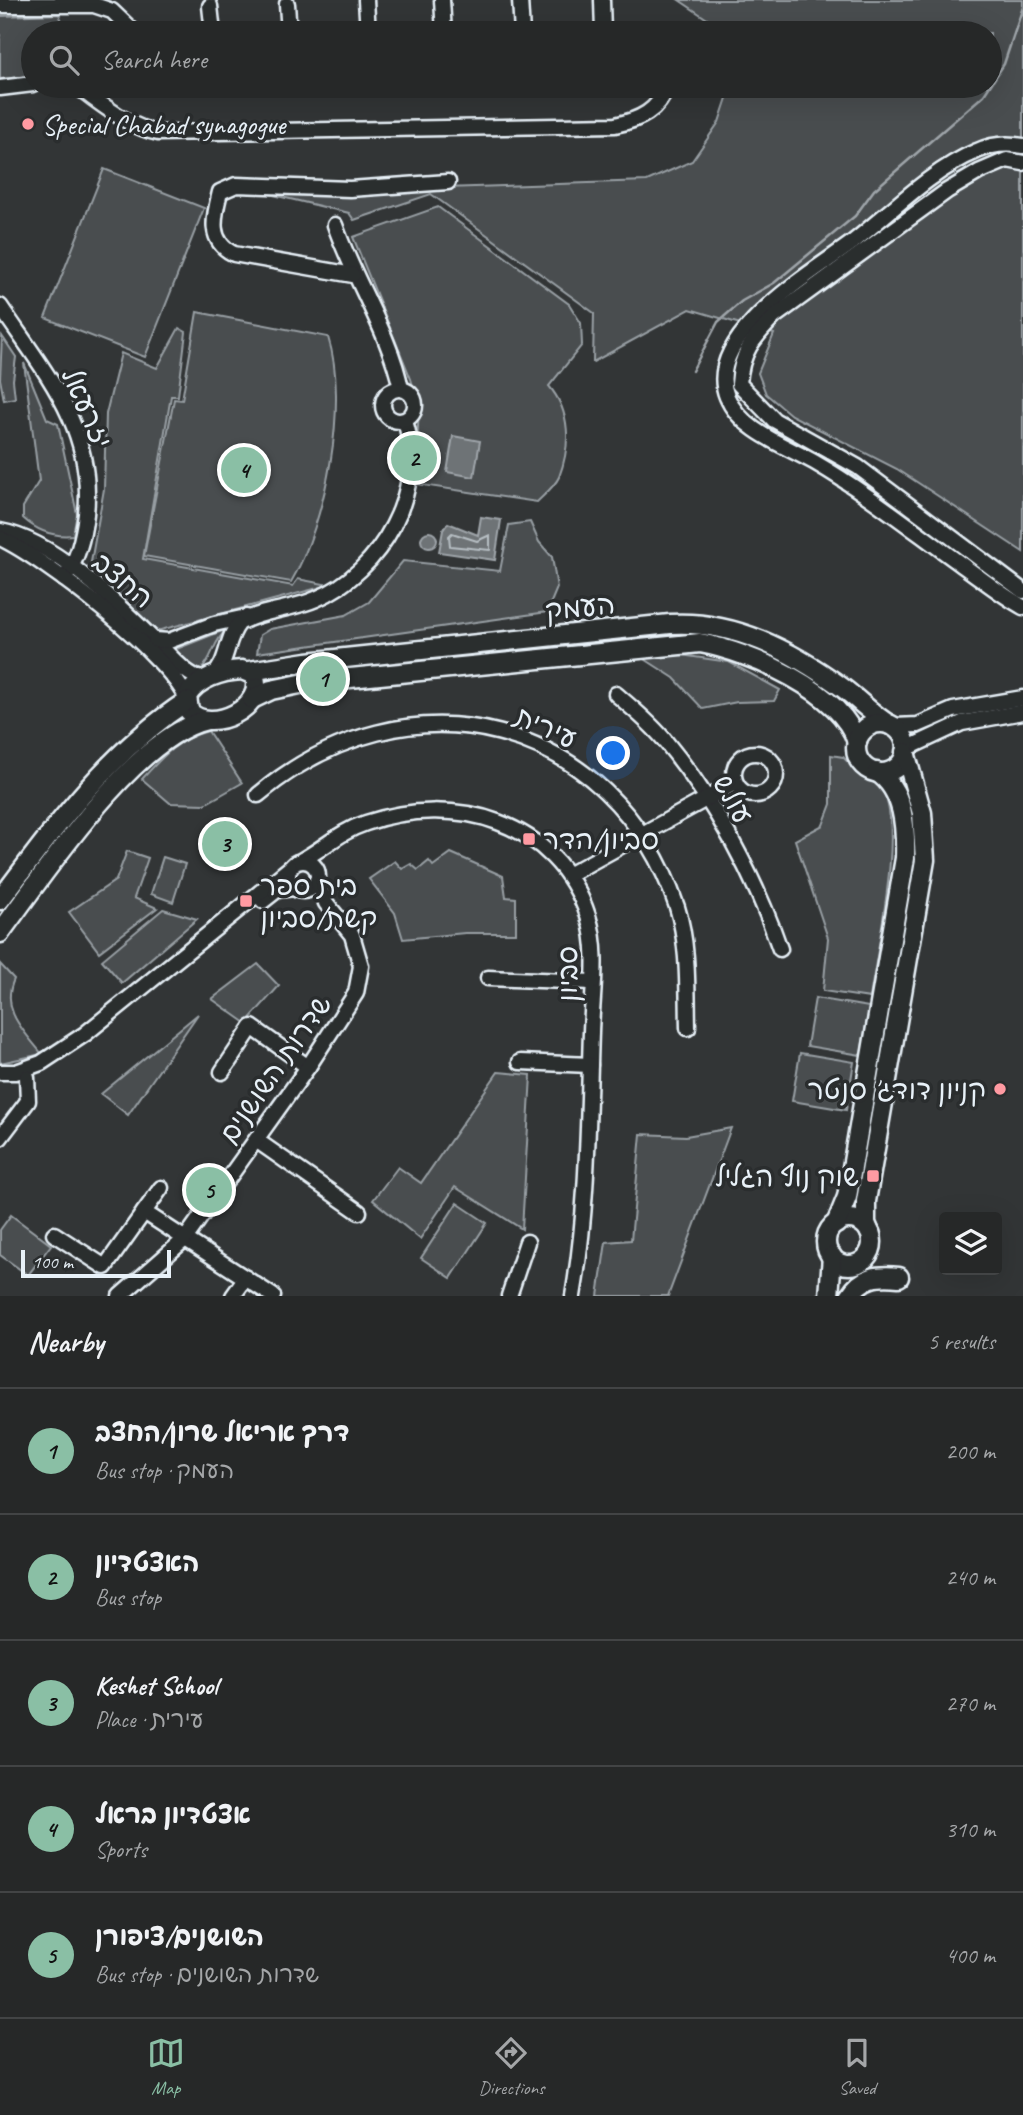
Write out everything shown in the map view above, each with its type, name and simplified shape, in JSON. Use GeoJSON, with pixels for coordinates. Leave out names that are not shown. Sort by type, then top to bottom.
{"type":"FeatureCollection","features":[{"type":"Feature","properties":{"kind":"main road","name":"העמק"},"geometry":{"type":"LineString","coordinates":[[209,678],[307,662],[670,624],[702,623],[738,631],[771,644],[830,679],[893,725]]}},
{"type":"Feature","properties":{"kind":"main road","name":"העמק"},"geometry":{"type":"LineString","coordinates":[[206,720],[224,718],[271,690],[310,682],[700,643],[747,655],[819,696],[845,717],[857,742]]}},
{"type":"Feature","properties":{"kind":"main road"},"geometry":{"type":"LineString","coordinates":[[245,671],[254,675],[257,687],[252,699]]}},
{"type":"Feature","properties":{"kind":"main road"},"geometry":{"type":"LineString","coordinates":[[0,900],[43,842],[114,759],[187,700],[191,690],[209,678]]}},
{"type":"Feature","properties":{"kind":"main road"},"geometry":{"type":"LineString","coordinates":[[187,700],[194,716],[206,720]]}},
{"type":"Feature","properties":{"kind":"main road"},"geometry":{"type":"LineString","coordinates":[[0,933],[59,854],[128,774],[181,728],[206,720]]}},
{"type":"Feature","properties":{"kind":"main road"},"geometry":{"type":"LineString","coordinates":[[829,1296],[832,1256],[827,1236],[836,1224],[847,1197],[905,858],[904,831],[898,799],[891,783],[862,764],[857,753],[857,742],[864,729],[871,724],[893,725],[905,740],[922,813],[925,860],[866,1201],[866,1223],[871,1249],[858,1262],[850,1276],[848,1296]]}},
{"type":"Feature","properties":{"kind":"main road"},"geometry":{"type":"LineString","coordinates":[[877,772],[894,769],[906,751]]}},
{"type":"Feature","properties":{"kind":"main road"},"geometry":{"type":"LineString","coordinates":[[836,1224],[854,1220],[866,1227],[870,1233]]}},
{"type":"Feature","properties":{"kind":"main road"},"geometry":{"type":"LineString","coordinates":[[832,1256],[845,1264],[858,1262]]}},
{"type":"Feature","properties":{"kind":"main road"},"geometry":{"type":"LineString","coordinates":[[848,1296],[857,1286],[874,1276],[899,1278]]}},
{"type":"Feature","properties":{"kind":"street"},"geometry":{"type":"LineString","coordinates":[[366,0],[367,21]]}},
{"type":"Feature","properties":{"kind":"street"},"geometry":{"type":"LineString","coordinates":[[442,0],[443,21]]}},
{"type":"Feature","properties":{"kind":"street"},"geometry":{"type":"LineString","coordinates":[[520,0],[521,21]]}},
{"type":"Feature","properties":{"kind":"street"},"geometry":{"type":"LineString","coordinates":[[602,0],[603,21]]}},
{"type":"Feature","properties":{"kind":"street"},"geometry":{"type":"LineString","coordinates":[[287,4],[288,21]]}},
{"type":"Feature","properties":{"kind":"street"},"geometry":{"type":"LineString","coordinates":[[0,5],[94,5],[112,12],[122,21]]}},
{"type":"Feature","properties":{"kind":"street"},"geometry":{"type":"LineString","coordinates":[[210,6],[212,21]]}},
{"type":"Feature","properties":{"kind":"street"},"geometry":{"type":"LineString","coordinates":[[0,88],[21,85]]}},
{"type":"Feature","properties":{"kind":"street"},"geometry":{"type":"LineString","coordinates":[[94,98],[137,126],[158,133],[615,125],[633,121],[656,107],[661,98]]}},
{"type":"Feature","properties":{"kind":"street"},"geometry":{"type":"LineString","coordinates":[[1023,146],[1006,143],[977,151],[926,182],[761,311],[735,344],[723,373],[725,394],[735,413],[760,433],[866,493],[912,530],[1023,607]]}},
{"type":"Feature","properties":{"kind":"street"},"geometry":{"type":"LineString","coordinates":[[1023,163],[1007,160],[958,184],[775,316],[754,338],[741,362],[739,384],[775,420],[859,467],[1023,591]]}},
{"type":"Feature","properties":{"kind":"street"},"geometry":{"type":"LineString","coordinates":[[353,275],[234,254],[222,248],[214,233],[220,192],[236,185],[321,189],[448,182]]}},
{"type":"Feature","properties":{"kind":"street"},"geometry":{"type":"LineString","coordinates":[[335,225],[353,275],[396,363],[401,389]]}},
{"type":"Feature","properties":{"kind":"street","name":"יזרעאל"},"geometry":{"type":"LineString","coordinates":[[0,306],[57,390],[83,449],[88,474],[83,534],[67,574]]}},
{"type":"Feature","properties":{"kind":"street"},"geometry":{"type":"LineString","coordinates":[[401,389],[410,393],[416,406],[405,421],[394,421],[383,410],[386,395],[401,389]]}},
{"type":"Feature","properties":{"kind":"street"},"geometry":{"type":"LineString","coordinates":[[155,640],[169,641],[214,624],[316,600],[337,589],[371,560],[399,516],[407,488],[411,446],[405,421]]}},
{"type":"Feature","properties":{"kind":"street","name":"החצב"},"geometry":{"type":"LineString","coordinates":[[0,531],[45,550],[152,655],[181,686],[187,700]]}},
{"type":"Feature","properties":{"kind":"street"},"geometry":{"type":"LineString","coordinates":[[45,550],[65,550],[79,542],[83,534]]}},
{"type":"Feature","properties":{"kind":"street","name":"החצב"},"geometry":{"type":"LineString","coordinates":[[0,538],[67,574],[155,640],[190,675],[209,678]]}},
{"type":"Feature","properties":{"kind":"street"},"geometry":{"type":"LineString","coordinates":[[209,678],[224,663],[239,623],[258,615]]}},
{"type":"Feature","properties":{"kind":"street"},"geometry":{"type":"LineString","coordinates":[[229,644],[232,657],[245,671]]}},
{"type":"Feature","properties":{"kind":"street","name":"עולש"},"geometry":{"type":"LineString","coordinates":[[616,694],[667,742],[707,798],[767,913],[780,949]]}},
{"type":"Feature","properties":{"kind":"street"},"geometry":{"type":"LineString","coordinates":[[893,725],[918,725],[953,710],[1023,698]]}},
{"type":"Feature","properties":{"kind":"street"},"geometry":{"type":"LineString","coordinates":[[906,751],[962,723],[1023,712]]}},
{"type":"Feature","properties":{"kind":"street","name":"עירית"},"geometry":{"type":"LineString","coordinates":[[258,795],[297,764],[345,742],[372,734],[428,727],[478,728],[526,740],[570,762],[615,799],[642,835],[664,876],[682,924],[688,1028]]}},
{"type":"Feature","properties":{"kind":"street"},"geometry":{"type":"LineString","coordinates":[[568,875],[735,783]]}},
{"type":"Feature","properties":{"kind":"street","name":"סביון"},"geometry":{"type":"LineString","coordinates":[[0,1072],[16,1072],[41,1063],[85,1034],[296,864],[341,834],[372,821],[438,812],[492,819],[522,831],[546,850],[568,875],[589,917],[593,936],[586,1195],[573,1296]]}},
{"type":"Feature","properties":{"kind":"street","name":"סביון"},"geometry":{"type":"LineString","coordinates":[[318,878],[327,855],[351,834],[372,821]]}},
{"type":"Feature","properties":{"kind":"street"},"geometry":{"type":"LineString","coordinates":[[0,1081],[45,1071],[90,1041],[272,893],[309,889],[318,878],[312,863],[296,864],[288,880],[297,889]]}},
{"type":"Feature","properties":{"kind":"street","name":"שדרות השושנים"},"geometry":{"type":"LineString","coordinates":[[120,1296],[185,1239],[347,1012],[360,978],[361,966],[352,935],[321,895],[318,878]]}},
{"type":"Feature","properties":{"kind":"street","name":"שדרות השושנים"},"geometry":{"type":"LineString","coordinates":[[297,889],[337,916]]}},
{"type":"Feature","properties":{"kind":"street"},"geometry":{"type":"LineString","coordinates":[[488,978],[593,982]]}},
{"type":"Feature","properties":{"kind":"street"},"geometry":{"type":"LineString","coordinates":[[222,1072],[252,1027],[308,1067]]}},
{"type":"Feature","properties":{"kind":"street"},"geometry":{"type":"LineString","coordinates":[[520,1062],[590,1065]]}},
{"type":"Feature","properties":{"kind":"street"},"geometry":{"type":"LineString","coordinates":[[0,1138],[28,1101],[27,1077]]}},
{"type":"Feature","properties":{"kind":"street"},"geometry":{"type":"LineString","coordinates":[[256,1140],[359,1212]]}},
{"type":"Feature","properties":{"kind":"street"},"geometry":{"type":"LineString","coordinates":[[54,1234],[105,1267],[161,1188]]}},
{"type":"Feature","properties":{"kind":"street"},"geometry":{"type":"LineString","coordinates":[[144,1212],[273,1296]]}},
{"type":"Feature","properties":{"kind":"street"},"geometry":{"type":"LineString","coordinates":[[509,1296],[527,1242]]}},
{"type":"Feature","properties":{"kind":"street"},"geometry":{"type":"LineString","coordinates":[[233,1296],[246,1279]]}},
{"type":"Feature","properties":{"kind":"shaded area"},"geometry":{"type":"Polygon","coordinates":[[[679,0],[1023,0],[1023,552],[897,469],[791,415],[766,394],[758,373],[774,334],[690,309],[593,362],[594,313],[431,194],[354,220],[349,213],[269,194],[647,181],[692,161],[719,122],[727,98],[1002,98],[1002,21],[710,21],[679,0]]]}},
{"type":"Feature","properties":{"kind":"shaded area"},"geometry":{"type":"Polygon","coordinates":[[[59,14],[62,21],[21,21],[21,77],[0,79],[0,16],[59,14]]]}},
{"type":"Feature","properties":{"kind":"shaded area"},"geometry":{"type":"Polygon","coordinates":[[[104,169],[204,208],[145,357],[45,318],[104,169]]]}},
{"type":"Feature","properties":{"kind":"shaded area"},"geometry":{"type":"Polygon","coordinates":[[[438,207],[569,304],[581,323],[582,345],[549,386],[562,407],[565,418],[566,453],[555,484],[537,502],[415,484],[419,407],[411,379],[353,237],[438,207]]]}},
{"type":"Feature","properties":{"kind":"shaded area"},"geometry":{"type":"Polygon","coordinates":[[[197,312],[328,337],[334,364],[336,394],[330,462],[324,496],[314,528],[304,557],[291,582],[144,556],[174,399],[182,400],[197,312]]]}},
{"type":"Feature","properties":{"kind":"shaded area"},"geometry":{"type":"Polygon","coordinates":[[[179,328],[186,332],[178,396],[171,396],[143,559],[293,586],[298,579],[329,585],[157,631],[90,568],[104,489],[106,414],[121,353],[157,368],[179,328]]]}},
{"type":"Feature","properties":{"kind":"shaded area"},"geometry":{"type":"Polygon","coordinates":[[[2,336],[16,357],[13,380],[15,398],[4,400],[0,379],[2,336]]]}},
{"type":"Feature","properties":{"kind":"shaded area"},"geometry":{"type":"Polygon","coordinates":[[[24,363],[47,419],[58,424],[77,514],[73,535],[46,532],[23,518],[23,507],[39,481],[24,363]]]}},
{"type":"Feature","properties":{"kind":"shaded area"},"geometry":{"type":"Polygon","coordinates":[[[530,522],[539,542],[552,557],[557,588],[547,612],[257,653],[260,635],[270,629],[346,615],[369,602],[403,561],[500,571],[509,525],[530,522]]]}},
{"type":"Feature","properties":{"kind":"shaded area"},"geometry":{"type":"Polygon","coordinates":[[[227,629],[201,670],[192,670],[174,650],[227,629]]]}},
{"type":"Feature","properties":{"kind":"shaded area"},"geometry":{"type":"Polygon","coordinates":[[[674,654],[729,662],[780,690],[774,701],[737,702],[703,709],[674,678],[643,658],[674,654]]]}},
{"type":"Feature","properties":{"kind":"shaded area"},"geometry":{"type":"Polygon","coordinates":[[[208,731],[242,783],[205,804],[170,803],[142,779],[179,744],[208,731]]]}},
{"type":"Feature","properties":{"kind":"shaded area"},"geometry":{"type":"Polygon","coordinates":[[[831,755],[843,757],[876,783],[888,803],[890,856],[883,921],[870,998],[823,991],[828,938],[795,840],[823,825],[831,804],[831,755]]]}},
{"type":"Feature","properties":{"kind":"shaded area"},"geometry":{"type":"Polygon","coordinates":[[[127,851],[148,858],[134,898],[157,908],[99,952],[69,912],[116,880],[127,851]]]}},
{"type":"Feature","properties":{"kind":"shaded area"},"geometry":{"type":"Polygon","coordinates":[[[451,853],[503,876],[506,897],[516,898],[516,933],[465,933],[403,939],[395,913],[369,879],[395,861],[402,869],[411,864],[418,870],[429,861],[433,866],[451,853]]]}},
{"type":"Feature","properties":{"kind":"shaded area"},"geometry":{"type":"Polygon","coordinates":[[[163,857],[185,864],[173,902],[151,894],[163,857]]]}},
{"type":"Feature","properties":{"kind":"shaded area"},"geometry":{"type":"Polygon","coordinates":[[[163,909],[197,919],[122,983],[102,960],[163,909]]]}},
{"type":"Feature","properties":{"kind":"shaded area"},"geometry":{"type":"Polygon","coordinates":[[[0,964],[14,979],[10,1001],[16,1020],[42,1054],[0,1063],[0,964]]]}},
{"type":"Feature","properties":{"kind":"shaded area"},"geometry":{"type":"Polygon","coordinates":[[[258,964],[279,986],[246,1023],[212,999],[258,964]]]}},
{"type":"Feature","properties":{"kind":"shaded area"},"geometry":{"type":"Polygon","coordinates":[[[815,998],[869,1007],[861,1055],[807,1046],[815,998]]]}},
{"type":"Feature","properties":{"kind":"shaded area"},"geometry":{"type":"Polygon","coordinates":[[[198,1014],[128,1115],[101,1094],[198,1014]]]}},
{"type":"Feature","properties":{"kind":"shaded area"},"geometry":{"type":"Polygon","coordinates":[[[800,1053],[854,1062],[846,1110],[792,1101],[800,1053]]]}},
{"type":"Feature","properties":{"kind":"shaded area"},"geometry":{"type":"Polygon","coordinates":[[[498,1072],[531,1075],[522,1229],[455,1187],[420,1239],[373,1200],[398,1167],[421,1183],[498,1072]]]}},
{"type":"Feature","properties":{"kind":"shaded area"},"geometry":{"type":"Polygon","coordinates":[[[731,1128],[668,1296],[598,1296],[606,1242],[631,1240],[641,1134],[686,1136],[731,1128]]]}},
{"type":"Feature","properties":{"kind":"shaded area"},"geometry":{"type":"Polygon","coordinates":[[[457,1203],[487,1223],[451,1278],[421,1258],[457,1203]]]}},
{"type":"Feature","properties":{"kind":"shaded area"},"geometry":{"type":"Polygon","coordinates":[[[11,1215],[51,1245],[28,1275],[0,1255],[0,1230],[11,1215]]]}},
{"type":"Feature","properties":{"kind":"water"},"geometry":{"type":"Polygon","coordinates":[[[453,436],[480,441],[474,477],[447,472],[453,436]]]}},
{"type":"Feature","properties":{"kind":"water"},"geometry":{"type":"Polygon","coordinates":[[[481,517],[501,520],[495,560],[439,552],[443,530],[448,523],[478,535],[481,517]]]}},
{"type":"Feature","properties":{"kind":"water"},"geometry":{"type":"Polygon","coordinates":[[[426,532],[432,532],[437,540],[435,546],[426,548],[421,543],[421,537],[426,532]]]}},
{"type":"Feature","properties":{"kind":"waterway"},"geometry":{"type":"LineString","coordinates":[[1002,67],[1023,7]]}},
{"type":"Feature","properties":{"kind":"waterway"},"geometry":{"type":"LineString","coordinates":[[692,371],[718,322],[742,301],[774,283],[855,216],[874,190],[981,98]]}},
{"type":"Feature","properties":{"kind":"place","name":"Special Chabad synagogue"},"geometry":{"type":"Point","coordinates":[28,124]}},
{"type":"Feature","properties":{"kind":"place","name":"האצטדיון"},"geometry":{"type":"Point","coordinates":[414,458]}},
{"type":"Feature","properties":{"kind":"place","name":"אצטדיון בראל"},"geometry":{"type":"Point","coordinates":[244,470]}},
{"type":"Feature","properties":{"kind":"place","name":"דרך אריאל שרון/החצב"},"geometry":{"type":"Point","coordinates":[323,679]}},
{"type":"Feature","properties":{"kind":"place","name":"סביון/הדר"},"geometry":{"type":"Point","coordinates":[529,839]}},
{"type":"Feature","properties":{"kind":"place","name":"Keshet School"},"geometry":{"type":"Point","coordinates":[225,844]}},
{"type":"Feature","properties":{"kind":"place","name":"בית ספר קשת/סביון"},"geometry":{"type":"Point","coordinates":[246,901]}},
{"type":"Feature","properties":{"kind":"place","name":"קניון דודג' סנטר"},"geometry":{"type":"Point","coordinates":[1000,1089]}},
{"type":"Feature","properties":{"kind":"place","name":"שוק נוף הגליל"},"geometry":{"type":"Point","coordinates":[873,1176]}},
{"type":"Feature","properties":{"kind":"place","name":"השושנים/ציפורן"},"geometry":{"type":"Point","coordinates":[209,1190]}}]}
